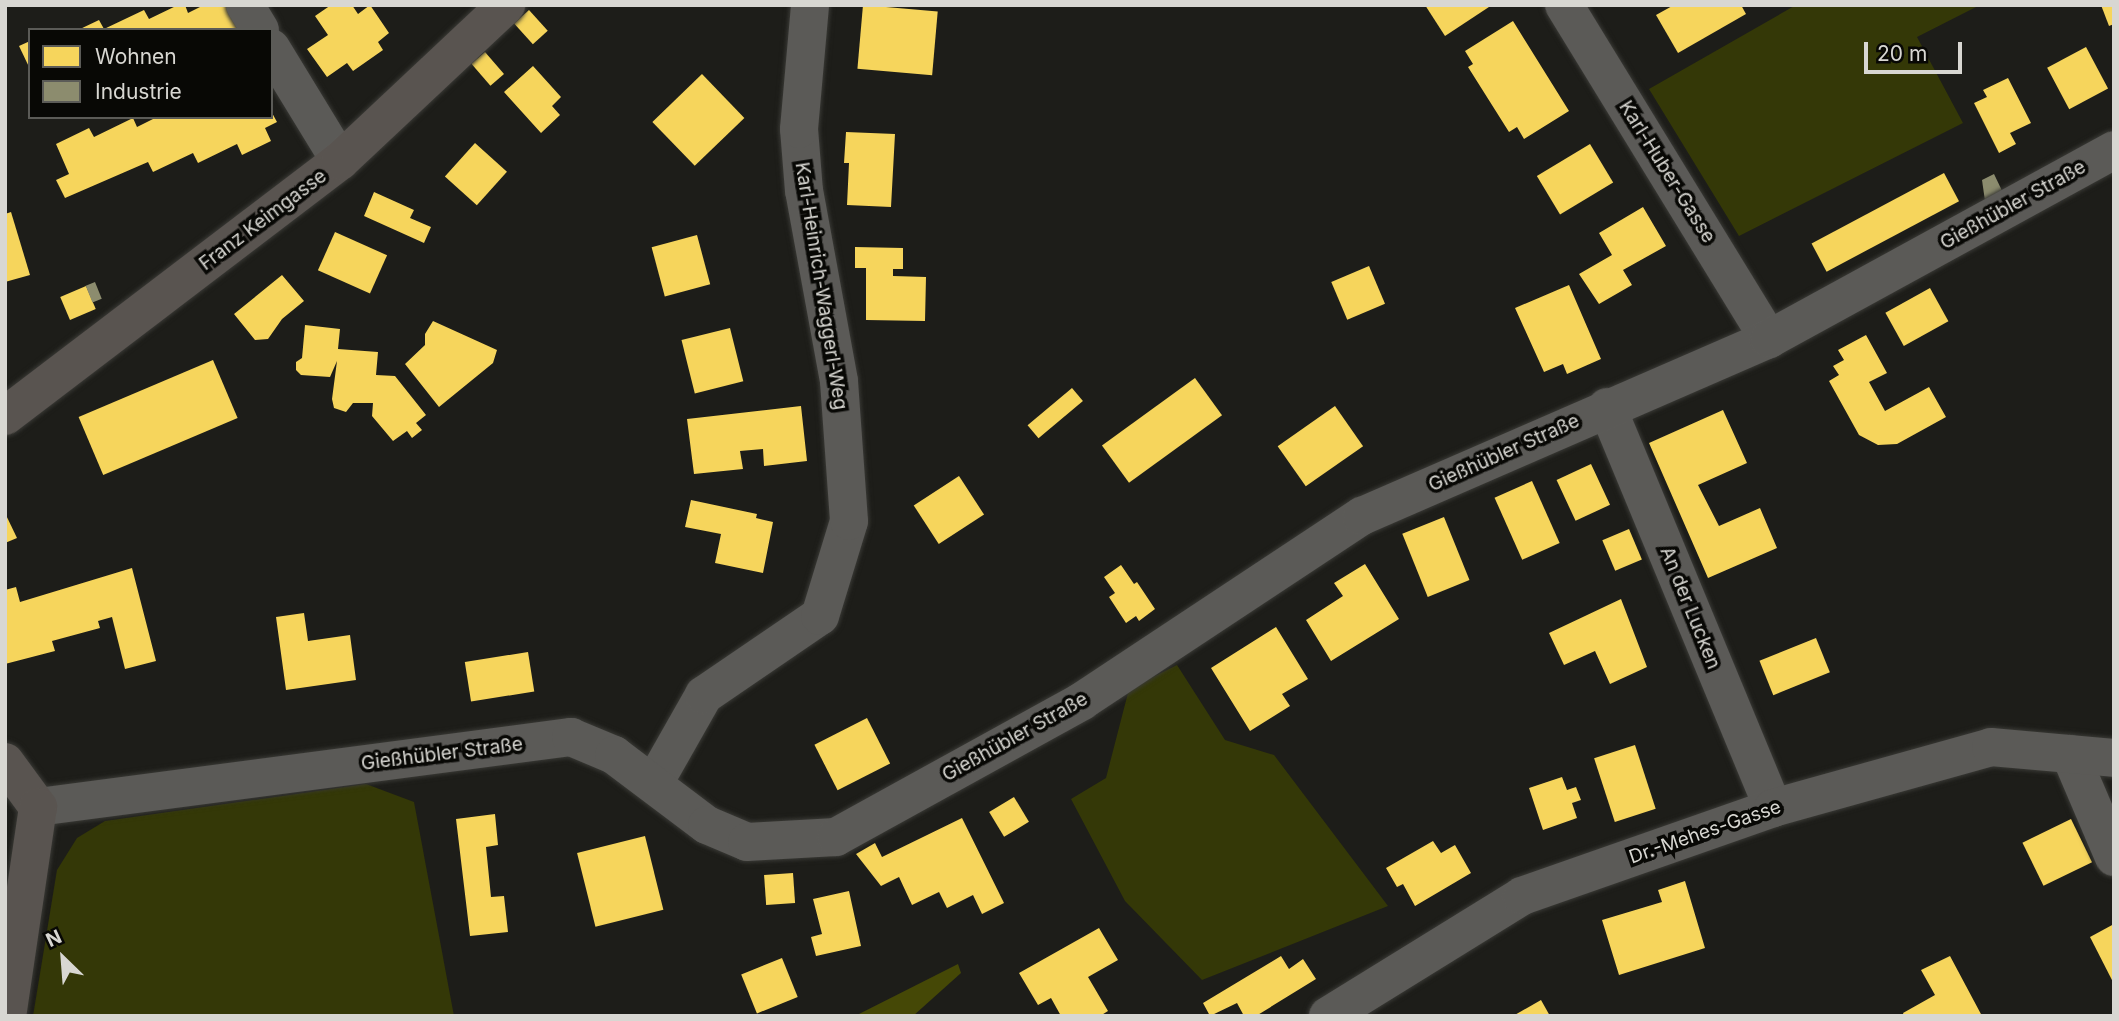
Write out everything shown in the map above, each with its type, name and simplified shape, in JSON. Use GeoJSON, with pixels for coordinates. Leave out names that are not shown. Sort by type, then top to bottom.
{"type":"FeatureCollection","features":[{"type":"Feature","properties":{"kind":"main road","name":"Franz Keimgasse"},"geometry":{"type":"LineString","coordinates":[[5,416],[340,161],[506,5]]}},
{"type":"Feature","properties":{"kind":"main road"},"geometry":{"type":"LineString","coordinates":[[5,762],[38,807],[7,1016]]}},
{"type":"Feature","properties":{"kind":"street"},"geometry":{"type":"LineString","coordinates":[[245,5],[259,28]]}},
{"type":"Feature","properties":{"kind":"street","name":"Karl-Heinrich-Waggerl-Weg"},"geometry":{"type":"LineString","coordinates":[[654,783],[704,695],[820,616],[849,521],[839,381],[804,191],[799,129],[810,5]]}},
{"type":"Feature","properties":{"kind":"street","name":"Karl-Huber-Gasse"},"geometry":{"type":"LineString","coordinates":[[1564,5],[1769,339]]}},
{"type":"Feature","properties":{"kind":"street"},"geometry":{"type":"LineString","coordinates":[[273,51],[340,161]]}},
{"type":"Feature","properties":{"kind":"street","name":"Gießhübler Straße"},"geometry":{"type":"LineString","coordinates":[[38,807],[571,737],[614,755],[707,825],[747,842],[836,837],[1082,701],[1363,516],[1607,407],[1769,339],[2114,150]]}},
{"type":"Feature","properties":{"kind":"street","name":"An der Lucken"},"geometry":{"type":"LineString","coordinates":[[1607,407],[1773,808]]}},
{"type":"Feature","properties":{"kind":"street","name":"Dr.-Mehes-Gasse"},"geometry":{"type":"LineString","coordinates":[[1328,1016],[1522,896],[1773,808],[1991,747],[2114,758]]}},
{"type":"Feature","properties":{"kind":"street"},"geometry":{"type":"LineString","coordinates":[[2070,754],[2114,857]]}},
{"type":"Feature","properties":{"kind":"green space"},"geometry":{"type":"Polygon","coordinates":[[[1796,5],[1980,5],[1917,37],[1963,123],[1739,236],[1649,89],[1796,5]]]}},
{"type":"Feature","properties":{"kind":"green space"},"geometry":{"type":"Polygon","coordinates":[[[1177,665],[1225,740],[1274,755],[1388,906],[1202,980],[1125,901],[1071,799],[1106,778],[1129,689],[1177,665]]]}},
{"type":"Feature","properties":{"kind":"green space"},"geometry":{"type":"Polygon","coordinates":[[[366,784],[414,802],[454,1016],[33,1016],[57,870],[77,838],[105,821],[366,784]]]}},
{"type":"Feature","properties":{"kind":"shaded area"},"geometry":{"type":"Polygon","coordinates":[[[958,964],[961,973],[913,1016],[855,1016],[958,964]]]}},
{"type":"Feature","properties":{"kind":"building: Wohnen"},"geometry":{"type":"Polygon","coordinates":[[[178,5],[185,5],[188,13],[204,5],[231,5],[241,28],[106,28],[144,10],[149,19],[178,5]]]}},
{"type":"Feature","properties":{"kind":"building: Wohnen"},"geometry":{"type":"Polygon","coordinates":[[[331,5],[352,5],[358,14],[370,5],[389,33],[378,42],[383,50],[353,71],[347,63],[327,77],[307,49],[328,35],[315,16],[331,5]]]}},
{"type":"Feature","properties":{"kind":"building: Wohnen"},"geometry":{"type":"Polygon","coordinates":[[[863,5],[938,12],[932,75],[857,69],[863,5]]]}},
{"type":"Feature","properties":{"kind":"building: Wohnen"},"geometry":{"type":"Polygon","coordinates":[[[1425,5],[1492,5],[1445,36],[1425,5]]]}},
{"type":"Feature","properties":{"kind":"building: Wohnen"},"geometry":{"type":"Polygon","coordinates":[[[1674,5],[1741,5],[1746,14],[1678,53],[1656,15],[1674,5]]]}},
{"type":"Feature","properties":{"kind":"building: Wohnen"},"geometry":{"type":"Polygon","coordinates":[[[2101,5],[2114,5],[2114,24],[2109,26],[2101,5]]]}},
{"type":"Feature","properties":{"kind":"building: Wohnen"},"geometry":{"type":"Polygon","coordinates":[[[529,10],[548,31],[533,44],[514,23],[529,10]]]}},
{"type":"Feature","properties":{"kind":"building: Wohnen"},"geometry":{"type":"Polygon","coordinates":[[[99,20],[103,28],[82,28],[99,20]]]}},
{"type":"Feature","properties":{"kind":"building: Wohnen"},"geometry":{"type":"Polygon","coordinates":[[[1513,21],[1569,111],[1524,139],[1517,127],[1509,132],[1468,67],[1473,64],[1465,51],[1513,21]]]}},
{"type":"Feature","properties":{"kind":"building: Wohnen"},"geometry":{"type":"Polygon","coordinates":[[[28,42],[28,65],[19,46],[28,42]]]}},
{"type":"Feature","properties":{"kind":"building: Wohnen"},"geometry":{"type":"Polygon","coordinates":[[[2086,47],[2108,88],[2069,109],[2047,68],[2086,47]]]}},
{"type":"Feature","properties":{"kind":"building: Wohnen"},"geometry":{"type":"Polygon","coordinates":[[[485,52],[504,74],[490,86],[471,64],[485,52]]]}},
{"type":"Feature","properties":{"kind":"building: Wohnen"},"geometry":{"type":"Polygon","coordinates":[[[533,66],[561,97],[552,106],[560,115],[541,133],[504,92],[533,66]]]}},
{"type":"Feature","properties":{"kind":"building: Wohnen"},"geometry":{"type":"Polygon","coordinates":[[[702,74],[744,118],[695,166],[652,122],[702,74]]]}},
{"type":"Feature","properties":{"kind":"building: Wohnen"},"geometry":{"type":"Polygon","coordinates":[[[2008,78],[2031,123],[2010,133],[2016,144],[1999,153],[1974,103],[1987,97],[1983,90],[2008,78]]]}},
{"type":"Feature","properties":{"kind":"building: Wohnen"},"geometry":{"type":"Polygon","coordinates":[[[273,115],[277,122],[265,128],[271,141],[242,155],[237,144],[198,163],[193,153],[153,172],[148,162],[65,198],[56,180],[69,174],[56,144],[89,128],[94,137],[131,119],[137,127],[153,119],[273,119],[273,115]]]}},
{"type":"Feature","properties":{"kind":"building: Wohnen"},"geometry":{"type":"Polygon","coordinates":[[[846,132],[895,134],[891,207],[847,205],[849,163],[844,163],[846,132]]]}},
{"type":"Feature","properties":{"kind":"building: Wohnen"},"geometry":{"type":"Polygon","coordinates":[[[475,143],[507,172],[477,205],[445,176],[475,143]]]}},
{"type":"Feature","properties":{"kind":"building: Wohnen"},"geometry":{"type":"Polygon","coordinates":[[[1590,144],[1613,183],[1560,215],[1537,176],[1590,144]]]}},
{"type":"Feature","properties":{"kind":"building: Wohnen"},"geometry":{"type":"Polygon","coordinates":[[[1944,173],[1959,201],[1827,272],[1812,243],[1944,173]]]}},
{"type":"Feature","properties":{"kind":"building: Wohnen"},"geometry":{"type":"Polygon","coordinates":[[[374,192],[414,210],[410,218],[431,227],[424,243],[364,216],[374,192]]]}},
{"type":"Feature","properties":{"kind":"building: Wohnen"},"geometry":{"type":"Polygon","coordinates":[[[1643,207],[1666,246],[1623,270],[1632,285],[1599,304],[1579,274],[1612,255],[1599,233],[1643,207]]]}},
{"type":"Feature","properties":{"kind":"building: Wohnen"},"geometry":{"type":"Polygon","coordinates":[[[11,212],[30,275],[5,282],[5,214],[11,212]]]}},
{"type":"Feature","properties":{"kind":"building: Wohnen"},"geometry":{"type":"Polygon","coordinates":[[[335,232],[387,255],[370,294],[318,270],[335,232]]]}},
{"type":"Feature","properties":{"kind":"building: Wohnen"},"geometry":{"type":"Polygon","coordinates":[[[697,235],[710,284],[665,296],[652,247],[697,235]]]}},
{"type":"Feature","properties":{"kind":"building: Wohnen"},"geometry":{"type":"Polygon","coordinates":[[[855,247],[903,248],[903,269],[893,269],[893,276],[926,277],[925,321],[866,320],[866,268],[855,268],[855,247]]]}},
{"type":"Feature","properties":{"kind":"building: Wohnen"},"geometry":{"type":"Polygon","coordinates":[[[1369,266],[1385,304],[1347,320],[1331,282],[1369,266]]]}},
{"type":"Feature","properties":{"kind":"building: Wohnen"},"geometry":{"type":"Polygon","coordinates":[[[282,275],[304,301],[282,319],[268,339],[255,340],[234,314],[282,275]]]}},
{"type":"Feature","properties":{"kind":"building: Wohnen"},"geometry":{"type":"Polygon","coordinates":[[[1569,285],[1601,359],[1567,374],[1563,364],[1544,372],[1515,308],[1569,285]]]}},
{"type":"Feature","properties":{"kind":"building: Wohnen"},"geometry":{"type":"Polygon","coordinates":[[[86,286],[96,309],[70,320],[60,297],[86,286]]]}},
{"type":"Feature","properties":{"kind":"building: Wohnen"},"geometry":{"type":"Polygon","coordinates":[[[1930,288],[1948,321],[1904,346],[1885,313],[1930,288]]]}},
{"type":"Feature","properties":{"kind":"building: Wohnen"},"geometry":{"type":"Polygon","coordinates":[[[433,321],[497,350],[493,363],[439,407],[405,364],[425,345],[425,334],[433,321]]]}},
{"type":"Feature","properties":{"kind":"building: Wohnen"},"geometry":{"type":"Polygon","coordinates":[[[305,325],[340,329],[338,349],[378,352],[376,375],[395,376],[426,415],[416,423],[422,430],[412,438],[407,431],[393,441],[372,416],[373,403],[353,403],[346,412],[334,408],[332,399],[337,361],[330,377],[301,375],[296,370],[296,362],[302,358],[305,325]]]}},
{"type":"Feature","properties":{"kind":"building: Wohnen"},"geometry":{"type":"Polygon","coordinates":[[[730,328],[743,381],[695,393],[681,340],[730,328]]]}},
{"type":"Feature","properties":{"kind":"building: Wohnen"},"geometry":{"type":"Polygon","coordinates":[[[1866,335],[1887,373],[1869,382],[1885,411],[1929,387],[1946,417],[1897,444],[1878,445],[1859,435],[1829,381],[1839,375],[1833,366],[1844,360],[1838,350],[1866,335]]]}},
{"type":"Feature","properties":{"kind":"building: Wohnen"},"geometry":{"type":"Polygon","coordinates":[[[213,360],[238,418],[103,475],[79,417],[213,360]]]}},
{"type":"Feature","properties":{"kind":"building: Wohnen"},"geometry":{"type":"Polygon","coordinates":[[[1195,378],[1222,415],[1129,483],[1102,446],[1195,378]]]}},
{"type":"Feature","properties":{"kind":"building: Wohnen"},"geometry":{"type":"Polygon","coordinates":[[[1072,388],[1083,401],[1038,438],[1028,425],[1072,388]]]}},
{"type":"Feature","properties":{"kind":"building: Wohnen"},"geometry":{"type":"Polygon","coordinates":[[[801,406],[807,461],[764,466],[763,449],[740,451],[743,469],[694,474],[687,419],[801,406]]]}},
{"type":"Feature","properties":{"kind":"building: Wohnen"},"geometry":{"type":"Polygon","coordinates":[[[1335,406],[1363,446],[1306,486],[1278,446],[1335,406]]]}},
{"type":"Feature","properties":{"kind":"building: Wohnen"},"geometry":{"type":"Polygon","coordinates":[[[1723,410],[1747,463],[1698,485],[1719,526],[1760,508],[1777,548],[1708,578],[1649,443],[1723,410]]]}},
{"type":"Feature","properties":{"kind":"building: Wohnen"},"geometry":{"type":"Polygon","coordinates":[[[1591,464],[1610,505],[1576,521],[1557,480],[1591,464]]]}},
{"type":"Feature","properties":{"kind":"building: Wohnen"},"geometry":{"type":"Polygon","coordinates":[[[959,476],[984,515],[939,544],[914,505],[959,476]]]}},
{"type":"Feature","properties":{"kind":"building: Wohnen"},"geometry":{"type":"Polygon","coordinates":[[[1532,481],[1560,543],[1522,560],[1495,498],[1532,481]]]}},
{"type":"Feature","properties":{"kind":"building: Wohnen"},"geometry":{"type":"Polygon","coordinates":[[[691,500],[757,514],[756,518],[773,522],[763,573],[715,563],[721,534],[685,527],[691,500]]]}},
{"type":"Feature","properties":{"kind":"building: Wohnen"},"geometry":{"type":"Polygon","coordinates":[[[5,513],[17,538],[5,543],[5,513]]]}},
{"type":"Feature","properties":{"kind":"building: Wohnen"},"geometry":{"type":"Polygon","coordinates":[[[1444,517],[1469,580],[1428,597],[1402,534],[1444,517]]]}},
{"type":"Feature","properties":{"kind":"building: Wohnen"},"geometry":{"type":"Polygon","coordinates":[[[1629,529],[1642,559],[1615,571],[1602,540],[1629,529]]]}},
{"type":"Feature","properties":{"kind":"building: Wohnen"},"geometry":{"type":"Polygon","coordinates":[[[1365,564],[1399,619],[1331,661],[1306,620],[1343,596],[1334,583],[1365,564]]]}},
{"type":"Feature","properties":{"kind":"building: Wohnen"},"geometry":{"type":"Polygon","coordinates":[[[1121,565],[1134,584],[1137,582],[1155,609],[1139,621],[1136,616],[1126,623],[1109,597],[1115,593],[1104,577],[1121,565]]]}},
{"type":"Feature","properties":{"kind":"building: Wohnen"},"geometry":{"type":"Polygon","coordinates":[[[132,568],[156,661],[125,669],[112,617],[98,621],[100,628],[52,641],[55,651],[5,664],[5,590],[16,587],[20,602],[132,568]]]}},
{"type":"Feature","properties":{"kind":"building: Wohnen"},"geometry":{"type":"Polygon","coordinates":[[[1621,599],[1647,667],[1610,684],[1595,651],[1564,665],[1549,633],[1621,599]]]}},
{"type":"Feature","properties":{"kind":"building: Wohnen"},"geometry":{"type":"Polygon","coordinates":[[[304,613],[308,641],[350,635],[356,680],[286,690],[276,617],[304,613]]]}},
{"type":"Feature","properties":{"kind":"building: Wohnen"},"geometry":{"type":"Polygon","coordinates":[[[1276,627],[1308,679],[1282,694],[1290,706],[1250,731],[1211,668],[1276,627]]]}},
{"type":"Feature","properties":{"kind":"building: Wohnen"},"geometry":{"type":"Polygon","coordinates":[[[1816,638],[1830,672],[1773,695],[1759,661],[1816,638]]]}},
{"type":"Feature","properties":{"kind":"building: Wohnen"},"geometry":{"type":"Polygon","coordinates":[[[528,652],[534,692],[471,702],[465,662],[528,652]]]}},
{"type":"Feature","properties":{"kind":"building: Wohnen"},"geometry":{"type":"Polygon","coordinates":[[[867,718],[890,763],[838,790],[814,745],[867,718]]]}},
{"type":"Feature","properties":{"kind":"building: Wohnen"},"geometry":{"type":"Polygon","coordinates":[[[1635,745],[1656,809],[1615,822],[1594,758],[1635,745]]]}},
{"type":"Feature","properties":{"kind":"building: Wohnen"},"geometry":{"type":"Polygon","coordinates":[[[1562,777],[1567,790],[1576,787],[1581,800],[1572,803],[1577,818],[1543,830],[1529,788],[1562,777]]]}},
{"type":"Feature","properties":{"kind":"building: Wohnen"},"geometry":{"type":"Polygon","coordinates":[[[1014,797],[1029,822],[1004,837],[989,812],[1014,797]]]}},
{"type":"Feature","properties":{"kind":"building: Wohnen"},"geometry":{"type":"Polygon","coordinates":[[[495,814],[498,845],[486,847],[491,897],[504,896],[508,932],[470,936],[456,819],[495,814]]]}},
{"type":"Feature","properties":{"kind":"building: Wohnen"},"geometry":{"type":"Polygon","coordinates":[[[962,818],[1004,903],[982,914],[973,895],[947,908],[939,892],[912,905],[899,877],[881,886],[856,854],[875,843],[882,857],[962,818]]]}},
{"type":"Feature","properties":{"kind":"building: Wohnen"},"geometry":{"type":"Polygon","coordinates":[[[2071,819],[2092,862],[2044,886],[2022,843],[2071,819]]]}},
{"type":"Feature","properties":{"kind":"building: Wohnen"},"geometry":{"type":"Polygon","coordinates":[[[645,836],[663,910],[595,927],[577,853],[645,836]]]}},
{"type":"Feature","properties":{"kind":"building: Wohnen"},"geometry":{"type":"Polygon","coordinates":[[[1433,841],[1441,853],[1455,845],[1471,873],[1415,906],[1403,884],[1397,887],[1386,868],[1433,841]]]}},
{"type":"Feature","properties":{"kind":"building: Wohnen"},"geometry":{"type":"Polygon","coordinates":[[[793,873],[795,903],[766,905],[764,875],[793,873]]]}},
{"type":"Feature","properties":{"kind":"building: Wohnen"},"geometry":{"type":"Polygon","coordinates":[[[1685,881],[1705,948],[1619,975],[1602,920],[1662,902],[1658,890],[1685,881]]]}},
{"type":"Feature","properties":{"kind":"building: Wohnen"},"geometry":{"type":"Polygon","coordinates":[[[849,891],[861,946],[816,956],[811,937],[822,934],[813,899],[849,891]]]}},
{"type":"Feature","properties":{"kind":"building: Wohnen"},"geometry":{"type":"Polygon","coordinates":[[[2114,924],[2114,984],[2090,937],[2114,924]]]}},
{"type":"Feature","properties":{"kind":"building: Wohnen"},"geometry":{"type":"Polygon","coordinates":[[[1099,928],[1118,960],[1088,977],[1108,1011],[1100,1016],[1061,1016],[1051,998],[1038,1005],[1019,973],[1099,928]]]}},
{"type":"Feature","properties":{"kind":"building: Wohnen"},"geometry":{"type":"Polygon","coordinates":[[[1281,956],[1289,969],[1303,959],[1316,979],[1256,1016],[1244,1016],[1237,1003],[1210,1016],[1203,1003],[1281,956]]]}},
{"type":"Feature","properties":{"kind":"building: Wohnen"},"geometry":{"type":"Polygon","coordinates":[[[1950,956],[1982,1016],[1904,1016],[1903,1013],[1935,995],[1921,970],[1950,956]]]}},
{"type":"Feature","properties":{"kind":"building: Wohnen"},"geometry":{"type":"Polygon","coordinates":[[[782,958],[798,997],[757,1013],[741,974],[782,958]]]}},
{"type":"Feature","properties":{"kind":"building: Wohnen"},"geometry":{"type":"Polygon","coordinates":[[[1541,1000],[1550,1016],[1513,1016],[1541,1000]]]}},
{"type":"Feature","properties":{"kind":"building: Industrie"},"geometry":{"type":"Polygon","coordinates":[[[1994,174],[2006,199],[1986,208],[1982,180],[1994,174]]]}},
{"type":"Feature","properties":{"kind":"building: Industrie"},"geometry":{"type":"Polygon","coordinates":[[[95,282],[102,299],[92,302],[86,286],[95,282]]]}}]}
